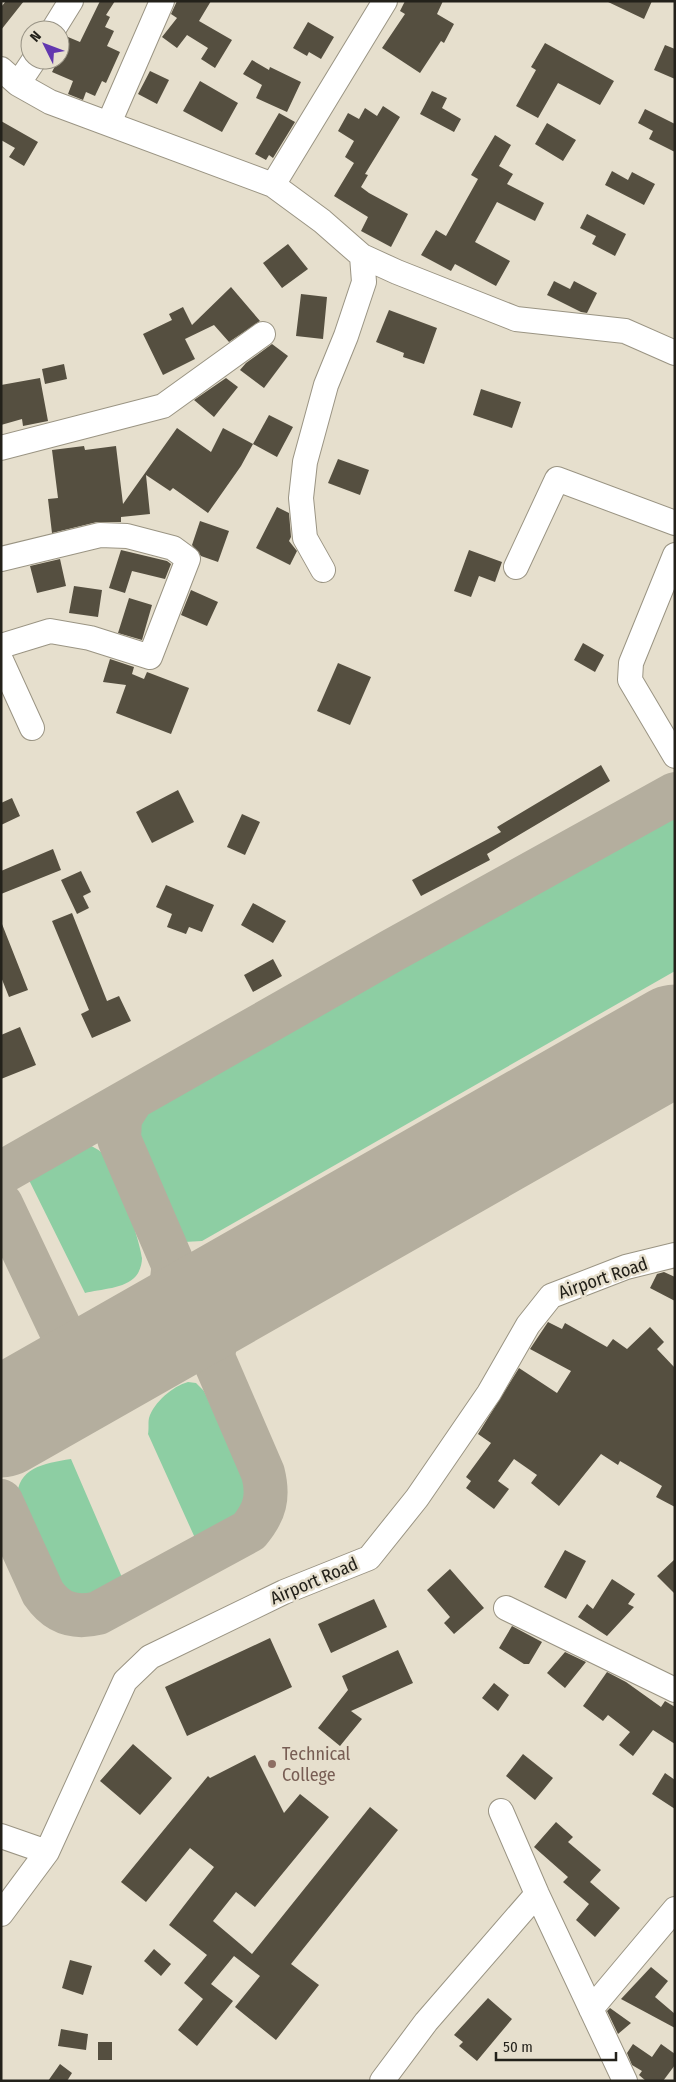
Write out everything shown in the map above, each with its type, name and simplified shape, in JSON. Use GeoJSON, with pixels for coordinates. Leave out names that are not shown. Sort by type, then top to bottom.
{"type":"FeatureCollection","features":[{"type":"Feature","properties":{"kind":"street"},"geometry":{"type":"LineString","coordinates":[[60,20],[72,1]]}},
{"type":"Feature","properties":{"kind":"street"},"geometry":{"type":"LineString","coordinates":[[110,123],[162,1]]}},
{"type":"Feature","properties":{"kind":"street"},"geometry":{"type":"LineString","coordinates":[[273,185],[385,1]]}},
{"type":"Feature","properties":{"kind":"street"},"geometry":{"type":"LineString","coordinates":[[10,77],[50,102],[273,185],[322,221],[362,256],[397,272],[516,319],[624,330],[675,353]]}},
{"type":"Feature","properties":{"kind":"street"},"geometry":{"type":"LineString","coordinates":[[323,570],[305,538],[301,498],[304,471],[326,385],[346,336],[364,282],[362,256]]}},
{"type":"Feature","properties":{"kind":"street"},"geometry":{"type":"LineString","coordinates":[[1,448],[163,406],[263,334]]}},
{"type":"Feature","properties":{"kind":"street"},"geometry":{"type":"LineString","coordinates":[[516,567],[557,479],[675,523]]}},
{"type":"Feature","properties":{"kind":"street"},"geometry":{"type":"LineString","coordinates":[[1,559],[100,535],[127,536],[173,548],[188,559],[150,657],[90,638],[50,631],[1,646]]}},
{"type":"Feature","properties":{"kind":"street"},"geometry":{"type":"LineString","coordinates":[[675,555],[631,663],[630,680],[675,756]]}},
{"type":"Feature","properties":{"kind":"street"},"geometry":{"type":"LineString","coordinates":[[1,660],[32,728]]}},
{"type":"Feature","properties":{"kind":"street","name":"Airport Road"},"geometry":{"type":"LineString","coordinates":[[1,1914],[47,1852],[125,1681],[150,1657],[284,1592],[369,1558],[417,1498],[489,1393],[528,1325],[551,1296],[626,1267],[675,1255]]}},
{"type":"Feature","properties":{"kind":"street"},"geometry":{"type":"LineString","coordinates":[[506,1608],[675,1690]]}},
{"type":"Feature","properties":{"kind":"street"},"geometry":{"type":"LineString","coordinates":[[501,1811],[537,1894],[625,2081]]}},
{"type":"Feature","properties":{"kind":"street"},"geometry":{"type":"LineString","coordinates":[[1,1836],[47,1852]]}},
{"type":"Feature","properties":{"kind":"street"},"geometry":{"type":"LineString","coordinates":[[382,2081],[426,2022],[537,1894]]}},
{"type":"Feature","properties":{"kind":"street"},"geometry":{"type":"LineString","coordinates":[[591,2009],[675,1909]]}},
{"type":"Feature","properties":{"kind":"green space"},"geometry":{"type":"Polygon","coordinates":[[[675,805],[675,971],[202,1241],[184,1242],[171,1234],[129,1130],[131,1121],[143,1108],[675,805]]]}},
{"type":"Feature","properties":{"kind":"green space"},"geometry":{"type":"Polygon","coordinates":[[[79,1142],[98,1150],[108,1159],[112,1166],[128,1207],[142,1258],[139,1272],[126,1284],[85,1293],[26,1174],[64,1149],[79,1142]]]}},
{"type":"Feature","properties":{"kind":"green space"},"geometry":{"type":"Polygon","coordinates":[[[188,1382],[196,1383],[204,1391],[246,1482],[248,1494],[246,1504],[234,1519],[195,1538],[148,1434],[149,1418],[155,1406],[170,1391],[188,1382]]]}},
{"type":"Feature","properties":{"kind":"green space"},"geometry":{"type":"Polygon","coordinates":[[[71,1459],[124,1582],[98,1596],[81,1601],[69,1599],[58,1591],[40,1565],[18,1508],[17,1495],[19,1485],[31,1471],[49,1463],[71,1459]]]}},
{"type":"Feature","properties":{"kind":"building"},"geometry":{"type":"Polygon","coordinates":[[[6,1],[24,1],[1,30],[1,7],[6,1]]]}},
{"type":"Feature","properties":{"kind":"building"},"geometry":{"type":"Polygon","coordinates":[[[100,1],[115,1],[106,15],[110,17],[105,27],[114,31],[107,46],[120,52],[106,83],[102,81],[95,96],[86,92],[83,100],[68,94],[73,81],[52,72],[53,70],[70,70],[70,38],[80,42],[100,1]]]}},
{"type":"Feature","properties":{"kind":"building"},"geometry":{"type":"Polygon","coordinates":[[[177,1],[211,1],[199,21],[232,40],[215,68],[201,59],[208,48],[187,35],[177,48],[162,37],[177,18],[171,14],[177,1]]]}},
{"type":"Feature","properties":{"kind":"building"},"geometry":{"type":"Polygon","coordinates":[[[405,1],[443,1],[437,14],[454,24],[444,43],[441,41],[420,73],[382,48],[405,14],[400,11],[405,1]]]}},
{"type":"Feature","properties":{"kind":"building"},"geometry":{"type":"Polygon","coordinates":[[[606,1],[652,1],[644,19],[606,1]]]}},
{"type":"Feature","properties":{"kind":"building"},"geometry":{"type":"Polygon","coordinates":[[[308,22],[334,37],[321,59],[309,52],[307,56],[293,48],[308,22]]]}},
{"type":"Feature","properties":{"kind":"building"},"geometry":{"type":"Polygon","coordinates":[[[545,43],[614,81],[600,105],[558,83],[538,118],[516,106],[536,70],[531,67],[545,43]]]}},
{"type":"Feature","properties":{"kind":"building"},"geometry":{"type":"Polygon","coordinates":[[[665,45],[675,49],[675,79],[654,70],[665,45]]]}},
{"type":"Feature","properties":{"kind":"building"},"geometry":{"type":"Polygon","coordinates":[[[252,60],[269,70],[270,67],[301,82],[287,112],[256,98],[262,85],[243,74],[252,60]]]}},
{"type":"Feature","properties":{"kind":"building"},"geometry":{"type":"Polygon","coordinates":[[[150,71],[169,80],[157,104],[138,94],[150,71]]]}},
{"type":"Feature","properties":{"kind":"building"},"geometry":{"type":"Polygon","coordinates":[[[200,81],[238,103],[222,132],[183,111],[200,81]]]}},
{"type":"Feature","properties":{"kind":"building"},"geometry":{"type":"Polygon","coordinates":[[[432,91],[447,98],[442,108],[461,119],[454,132],[420,114],[432,91]]]}},
{"type":"Feature","properties":{"kind":"building"},"geometry":{"type":"Polygon","coordinates":[[[383,106],[400,117],[365,174],[368,175],[361,187],[408,214],[391,247],[361,231],[368,217],[334,196],[354,163],[345,157],[354,141],[338,131],[348,113],[359,119],[365,108],[377,116],[383,106]]]}},
{"type":"Feature","properties":{"kind":"building"},"geometry":{"type":"Polygon","coordinates":[[[645,109],[675,124],[675,152],[649,139],[653,131],[638,123],[645,109]]]}},
{"type":"Feature","properties":{"kind":"building"},"geometry":{"type":"Polygon","coordinates":[[[279,113],[295,122],[273,158],[269,155],[266,160],[255,154],[279,113]]]}},
{"type":"Feature","properties":{"kind":"building"},"geometry":{"type":"Polygon","coordinates":[[[1,121],[38,142],[24,166],[9,157],[15,148],[1,140],[1,121]]]}},
{"type":"Feature","properties":{"kind":"building"},"geometry":{"type":"Polygon","coordinates":[[[547,123],[576,140],[563,161],[535,144],[547,123]]]}},
{"type":"Feature","properties":{"kind":"building"},"geometry":{"type":"Polygon","coordinates":[[[495,135],[511,145],[499,166],[513,174],[507,184],[544,203],[535,221],[497,202],[475,242],[510,261],[496,286],[455,264],[451,271],[421,255],[436,230],[446,236],[478,179],[471,175],[495,135]]]}},
{"type":"Feature","properties":{"kind":"building"},"geometry":{"type":"Polygon","coordinates":[[[612,171],[628,180],[632,172],[655,184],[644,205],[605,185],[612,171]]]}},
{"type":"Feature","properties":{"kind":"building"},"geometry":{"type":"Polygon","coordinates":[[[587,214],[626,234],[615,256],[592,244],[596,236],[580,228],[587,214]]]}},
{"type":"Feature","properties":{"kind":"building"},"geometry":{"type":"Polygon","coordinates":[[[288,244],[308,269],[282,288],[263,263],[288,244]]]}},
{"type":"Feature","properties":{"kind":"building"},"geometry":{"type":"Polygon","coordinates":[[[554,281],[570,289],[574,281],[597,293],[587,313],[581,312],[547,295],[554,281]]]}},
{"type":"Feature","properties":{"kind":"building"},"geometry":{"type":"Polygon","coordinates":[[[231,287],[260,321],[229,342],[214,325],[185,339],[195,359],[163,375],[143,334],[172,320],[169,314],[183,307],[192,325],[231,287]]]}},
{"type":"Feature","properties":{"kind":"building"},"geometry":{"type":"Polygon","coordinates":[[[301,294],[327,297],[323,339],[296,336],[301,294]]]}},
{"type":"Feature","properties":{"kind":"building"},"geometry":{"type":"Polygon","coordinates":[[[389,310],[437,328],[424,364],[403,357],[404,353],[376,342],[389,310]]]}},
{"type":"Feature","properties":{"kind":"building"},"geometry":{"type":"Polygon","coordinates":[[[272,344],[288,356],[264,388],[240,370],[246,363],[272,344]]]}},
{"type":"Feature","properties":{"kind":"building"},"geometry":{"type":"Polygon","coordinates":[[[64,364],[67,379],[45,384],[42,369],[64,364]]]}},
{"type":"Feature","properties":{"kind":"building"},"geometry":{"type":"Polygon","coordinates":[[[40,378],[48,421],[23,426],[22,419],[1,425],[1,385],[40,378]]]}},
{"type":"Feature","properties":{"kind":"building"},"geometry":{"type":"Polygon","coordinates":[[[226,378],[238,387],[214,417],[194,400],[226,378]]]}},
{"type":"Feature","properties":{"kind":"building"},"geometry":{"type":"Polygon","coordinates":[[[481,389],[521,402],[512,428],[473,415],[481,389]]]}},
{"type":"Feature","properties":{"kind":"building"},"geometry":{"type":"Polygon","coordinates":[[[269,415],[293,427],[277,457],[253,444],[269,415]]]}},
{"type":"Feature","properties":{"kind":"building"},"geometry":{"type":"Polygon","coordinates":[[[177,428],[211,452],[223,428],[253,444],[241,466],[208,513],[173,488],[170,491],[146,475],[150,514],[121,517],[121,522],[97,522],[52,533],[48,499],[58,498],[52,450],[84,446],[85,450],[116,446],[123,504],[177,428]]]}},
{"type":"Feature","properties":{"kind":"building"},"geometry":{"type":"Polygon","coordinates":[[[338,459],[369,470],[360,495],[328,483],[338,459]]]}},
{"type":"Feature","properties":{"kind":"building"},"geometry":{"type":"Polygon","coordinates":[[[277,507],[289,513],[291,537],[289,541],[297,551],[290,565],[256,548],[277,507]]]}},
{"type":"Feature","properties":{"kind":"building"},"geometry":{"type":"Polygon","coordinates":[[[200,521],[229,531],[218,562],[201,556],[192,545],[200,521]]]}},
{"type":"Feature","properties":{"kind":"building"},"geometry":{"type":"Polygon","coordinates":[[[121,550],[167,561],[171,564],[165,579],[132,571],[125,593],[109,588],[121,550]]]}},
{"type":"Feature","properties":{"kind":"building"},"geometry":{"type":"Polygon","coordinates":[[[469,550],[502,562],[495,582],[479,576],[471,597],[454,591],[469,550]]]}},
{"type":"Feature","properties":{"kind":"building"},"geometry":{"type":"Polygon","coordinates":[[[60,559],[66,586],[37,593],[30,566],[60,559]]]}},
{"type":"Feature","properties":{"kind":"building"},"geometry":{"type":"Polygon","coordinates":[[[74,586],[102,590],[98,617],[69,613],[74,586]]]}},
{"type":"Feature","properties":{"kind":"building"},"geometry":{"type":"Polygon","coordinates":[[[191,590],[218,602],[207,626],[181,615],[191,590]]]}},
{"type":"Feature","properties":{"kind":"building"},"geometry":{"type":"Polygon","coordinates":[[[129,598],[152,605],[142,640],[118,633],[129,598]]]}},
{"type":"Feature","properties":{"kind":"building"},"geometry":{"type":"Polygon","coordinates":[[[583,643],[604,655],[595,672],[574,660],[583,643]]]}},
{"type":"Feature","properties":{"kind":"building"},"geometry":{"type":"Polygon","coordinates":[[[110,659],[134,667],[132,674],[144,679],[147,672],[189,688],[171,734],[116,713],[126,685],[103,682],[110,659]]]}},
{"type":"Feature","properties":{"kind":"building"},"geometry":{"type":"Polygon","coordinates":[[[338,663],[371,677],[350,725],[317,711],[338,663]]]}},
{"type":"Feature","properties":{"kind":"building"},"geometry":{"type":"Polygon","coordinates":[[[601,765],[610,781],[487,854],[490,860],[421,896],[412,880],[501,832],[497,827],[601,765]]]}},
{"type":"Feature","properties":{"kind":"building"},"geometry":{"type":"Polygon","coordinates":[[[178,790],[194,822],[152,843],[136,812],[178,790]]]}},
{"type":"Feature","properties":{"kind":"building"},"geometry":{"type":"Polygon","coordinates":[[[12,798],[20,816],[1,825],[1,803],[12,798]]]}},
{"type":"Feature","properties":{"kind":"building"},"geometry":{"type":"Polygon","coordinates":[[[242,814],[260,822],[245,855],[227,847],[242,814]]]}},
{"type":"Feature","properties":{"kind":"building"},"geometry":{"type":"Polygon","coordinates":[[[53,849],[61,870],[1,894],[1,871],[53,849]]]}},
{"type":"Feature","properties":{"kind":"building"},"geometry":{"type":"Polygon","coordinates":[[[81,871],[91,892],[83,896],[89,908],[77,914],[61,880],[81,871]]]}},
{"type":"Feature","properties":{"kind":"building"},"geometry":{"type":"Polygon","coordinates":[[[166,885],[214,905],[202,932],[189,927],[186,934],[167,927],[172,914],[156,907],[166,885]]]}},
{"type":"Feature","properties":{"kind":"building"},"geometry":{"type":"Polygon","coordinates":[[[253,903],[286,921],[273,943],[241,925],[253,903]]]}},
{"type":"Feature","properties":{"kind":"building"},"geometry":{"type":"Polygon","coordinates":[[[72,913],[107,1001],[119,996],[131,1021],[92,1038],[81,1014],[89,1010],[52,921],[72,913]]]}},
{"type":"Feature","properties":{"kind":"building"},"geometry":{"type":"Polygon","coordinates":[[[2,924],[28,990],[9,997],[1,977],[2,924]]]}},
{"type":"Feature","properties":{"kind":"building"},"geometry":{"type":"Polygon","coordinates":[[[273,959],[282,976],[253,992],[244,975],[273,959]]]}},
{"type":"Feature","properties":{"kind":"building"},"geometry":{"type":"Polygon","coordinates":[[[20,1027],[36,1065],[1,1079],[1,1035],[20,1027]]]}},
{"type":"Feature","properties":{"kind":"building"},"geometry":{"type":"Polygon","coordinates":[[[664,1272],[675,1277],[675,1301],[650,1288],[657,1274],[664,1272]]]}},
{"type":"Feature","properties":{"kind":"building"},"geometry":{"type":"Polygon","coordinates":[[[548,1322],[562,1329],[565,1323],[607,1347],[613,1339],[627,1349],[650,1327],[664,1342],[657,1349],[675,1368],[675,1507],[656,1497],[662,1486],[620,1461],[618,1465],[601,1454],[559,1506],[531,1483],[537,1475],[514,1459],[498,1481],[509,1489],[494,1509],[466,1488],[471,1481],[466,1477],[491,1443],[478,1434],[519,1368],[557,1393],[571,1371],[530,1349],[548,1322]]]}},
{"type":"Feature","properties":{"kind":"building"},"geometry":{"type":"Polygon","coordinates":[[[565,1550],[586,1561],[566,1599],[544,1587],[565,1550]]]}},
{"type":"Feature","properties":{"kind":"building"},"geometry":{"type":"Polygon","coordinates":[[[675,1559],[675,1594],[657,1576],[675,1559]]]}},
{"type":"Feature","properties":{"kind":"building"},"geometry":{"type":"Polygon","coordinates":[[[450,1569],[484,1608],[454,1634],[444,1623],[450,1617],[427,1590],[450,1569]]]}},
{"type":"Feature","properties":{"kind":"building"},"geometry":{"type":"Polygon","coordinates":[[[612,1579],[635,1594],[628,1604],[634,1607],[607,1636],[578,1617],[587,1604],[593,1609],[612,1579]]]}},
{"type":"Feature","properties":{"kind":"building"},"geometry":{"type":"Polygon","coordinates":[[[374,1599],[387,1627],[331,1653],[318,1624],[374,1599]]]}},
{"type":"Feature","properties":{"kind":"building"},"geometry":{"type":"Polygon","coordinates":[[[512,1626],[542,1642],[529,1664],[524,1664],[499,1648],[512,1626]]]}},
{"type":"Feature","properties":{"kind":"building"},"geometry":{"type":"Polygon","coordinates":[[[270,1638],[292,1687],[187,1736],[165,1687],[270,1638]]]}},
{"type":"Feature","properties":{"kind":"building"},"geometry":{"type":"Polygon","coordinates":[[[398,1650],[413,1683],[351,1711],[362,1719],[340,1746],[318,1728],[348,1690],[342,1676],[398,1650]]]}},
{"type":"Feature","properties":{"kind":"building"},"geometry":{"type":"Polygon","coordinates":[[[565,1652],[586,1662],[565,1688],[547,1673],[565,1652]]]}},
{"type":"Feature","properties":{"kind":"building"},"geometry":{"type":"Polygon","coordinates":[[[607,1672],[626,1682],[661,1707],[665,1701],[675,1707],[675,1744],[653,1730],[633,1756],[619,1745],[630,1732],[608,1715],[603,1721],[583,1706],[607,1672]]]}},
{"type":"Feature","properties":{"kind":"building"},"geometry":{"type":"Polygon","coordinates":[[[494,1683],[509,1695],[498,1711],[482,1698],[494,1683]]]}},
{"type":"Feature","properties":{"kind":"building"},"geometry":{"type":"Polygon","coordinates":[[[133,1744],[172,1778],[140,1815],[100,1781],[133,1744]]]}},
{"type":"Feature","properties":{"kind":"building"},"geometry":{"type":"Polygon","coordinates":[[[523,1754],[553,1778],[535,1800],[506,1776],[523,1754]]]}},
{"type":"Feature","properties":{"kind":"building"},"geometry":{"type":"Polygon","coordinates":[[[255,1755],[284,1813],[300,1794],[329,1817],[255,1907],[236,1892],[213,1921],[252,1954],[370,1807],[398,1830],[291,1964],[319,1985],[276,2040],[235,2007],[260,1976],[234,1956],[211,1984],[233,2001],[197,2046],[178,2030],[203,1999],[184,1983],[207,1955],[169,1925],[214,1867],[190,1848],[146,1902],[121,1882],[208,1776],[210,1778],[255,1755]]]}},
{"type":"Feature","properties":{"kind":"building"},"geometry":{"type":"Polygon","coordinates":[[[665,1773],[675,1780],[675,1809],[652,1794],[665,1773]]]}},
{"type":"Feature","properties":{"kind":"building"},"geometry":{"type":"Polygon","coordinates":[[[556,1822],[573,1837],[568,1842],[601,1870],[590,1882],[620,1908],[595,1937],[576,1920],[589,1904],[563,1882],[568,1877],[534,1847],[556,1822]]]}},
{"type":"Feature","properties":{"kind":"building"},"geometry":{"type":"Polygon","coordinates":[[[154,1949],[171,1964],[161,1976],[144,1961],[154,1949]]]}},
{"type":"Feature","properties":{"kind":"building"},"geometry":{"type":"Polygon","coordinates":[[[70,1960],[92,1966],[83,1995],[62,1988],[70,1960]]]}},
{"type":"Feature","properties":{"kind":"building"},"geometry":{"type":"Polygon","coordinates":[[[651,1967],[668,1981],[655,1997],[675,2014],[675,2028],[621,1999],[651,1967]]]}},
{"type":"Feature","properties":{"kind":"building"},"geometry":{"type":"Polygon","coordinates":[[[488,1998],[512,2019],[477,2061],[459,2046],[463,2042],[454,2035],[488,1998]]]}},
{"type":"Feature","properties":{"kind":"building"},"geometry":{"type":"Polygon","coordinates":[[[610,2008],[631,2023],[618,2034],[607,2011],[610,2008]]]}},
{"type":"Feature","properties":{"kind":"building"},"geometry":{"type":"Polygon","coordinates":[[[61,2029],[88,2034],[86,2050],[58,2046],[61,2029]]]}},
{"type":"Feature","properties":{"kind":"building"},"geometry":{"type":"Polygon","coordinates":[[[98,2042],[112,2042],[112,2060],[98,2060],[98,2042]]]}},
{"type":"Feature","properties":{"kind":"building"},"geometry":{"type":"Polygon","coordinates":[[[633,2044],[652,2057],[661,2044],[675,2054],[675,2065],[663,2081],[646,2081],[639,2075],[642,2071],[632,2065],[627,2053],[633,2044]]]}},
{"type":"Feature","properties":{"kind":"building"},"geometry":{"type":"Polygon","coordinates":[[[60,2064],[72,2073],[67,2081],[48,2081],[60,2064]]]}},
{"type":"Feature","properties":{"kind":"taxiway"},"geometry":{"type":"LineString","coordinates":[[1,1173],[393,950],[675,794]]}},
{"type":"Feature","properties":{"kind":"taxiway"},"geometry":{"type":"LineString","coordinates":[[1,1501],[43,1593],[60,1610],[74,1615],[98,1613],[249,1531],[262,1511],[266,1490],[263,1473],[119,1139],[120,1118],[132,1099]]}},
{"type":"Feature","properties":{"kind":"taxiway"},"geometry":{"type":"LineString","coordinates":[[1,1204],[83,1377]]}},
{"type":"Feature","properties":{"kind":"taxiway"},"geometry":{"type":"LineString","coordinates":[[173,1266],[172,1285],[168,1302],[153,1337],[185,1342],[213,1358]]}},
{"type":"Feature","properties":{"kind":"taxiway"},"geometry":{"type":"LineString","coordinates":[[213,1358],[216,1338],[222,1320],[241,1286]]}},
{"type":"Feature","properties":{"kind":"taxiway"},"geometry":{"type":"LineString","coordinates":[[1,1448],[18,1423],[34,1405]]}},
{"type":"Feature","properties":{"kind":"runway"},"geometry":{"type":"LineString","coordinates":[[1,1423],[675,1039]]}},
{"type":"Feature","properties":{"kind":"place","name":"Technical College"},"geometry":{"type":"Point","coordinates":[272,1764]}}]}
